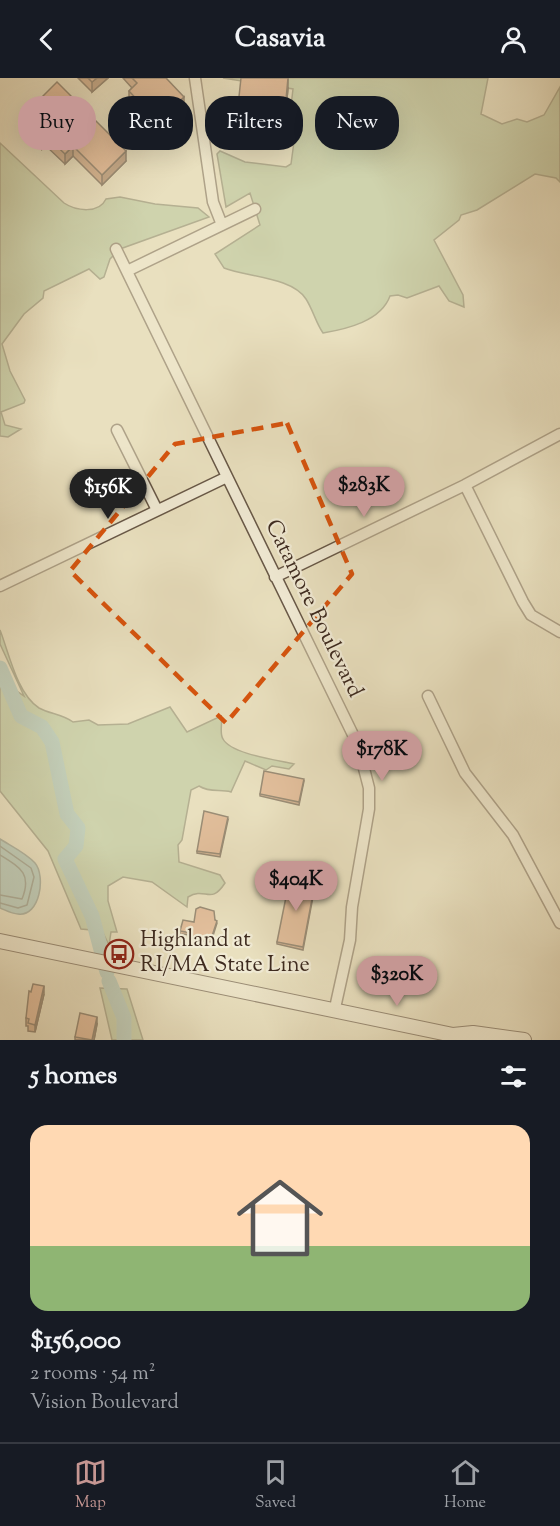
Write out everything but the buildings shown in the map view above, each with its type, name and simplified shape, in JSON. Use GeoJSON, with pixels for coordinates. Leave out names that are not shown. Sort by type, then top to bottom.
{"type":"FeatureCollection","features":[{"type":"Feature","properties":{"kind":"main road"},"geometry":{"type":"LineString","coordinates":[[0,941],[335,1008],[457,1037],[473,1033],[524,1040]]}},
{"type":"Feature","properties":{"kind":"street"},"geometry":{"type":"LineString","coordinates":[[195,78],[213,202],[222,225]]}},
{"type":"Feature","properties":{"kind":"street"},"geometry":{"type":"LineString","coordinates":[[127,271],[255,209]]}},
{"type":"Feature","properties":{"kind":"street","name":"Catamore Boulevard"},"geometry":{"type":"LineString","coordinates":[[116,249],[358,745],[369,788],[369,809],[352,907],[350,940],[335,1008]]}},
{"type":"Feature","properties":{"kind":"street"},"geometry":{"type":"LineString","coordinates":[[117,430],[157,510]]}},
{"type":"Feature","properties":{"kind":"street"},"geometry":{"type":"LineString","coordinates":[[275,577],[465,485],[560,434]]}},
{"type":"Feature","properties":{"kind":"street"},"geometry":{"type":"LineString","coordinates":[[0,586],[227,477]]}},
{"type":"Feature","properties":{"kind":"street"},"geometry":{"type":"LineString","coordinates":[[465,485],[522,602],[531,615],[560,632]]}},
{"type":"Feature","properties":{"kind":"street"},"geometry":{"type":"LineString","coordinates":[[428,696],[465,773],[513,835],[560,923]]}},
{"type":"Feature","properties":{"kind":"highlighted area"},"geometry":{"type":"Polygon","coordinates":[[[287,423],[352,574],[226,723],[70,571],[175,444],[287,423]]]}},
{"type":"Feature","properties":{"kind":"green space"},"geometry":{"type":"Polygon","coordinates":[[[223,78],[488,78],[481,114],[502,124],[517,119],[527,122],[544,115],[560,87],[560,182],[556,178],[535,174],[477,210],[461,215],[459,220],[434,240],[463,295],[464,307],[449,301],[439,286],[407,298],[398,295],[390,296],[386,305],[371,318],[352,326],[323,333],[306,299],[291,286],[224,268],[215,254],[260,225],[250,193],[226,207],[217,154],[220,151],[245,162],[286,167],[291,164],[293,150],[303,150],[303,96],[292,96],[293,89],[223,78]]]}},
{"type":"Feature","properties":{"kind":"green space"},"geometry":{"type":"Polygon","coordinates":[[[0,143],[64,203],[75,208],[93,209],[103,204],[106,199],[120,197],[155,204],[198,208],[209,217],[120,249],[110,259],[104,277],[100,279],[89,269],[44,291],[43,298],[24,314],[2,344],[10,371],[25,400],[24,403],[1,412],[5,425],[21,429],[8,437],[0,436],[0,143]]]}},
{"type":"Feature","properties":{"kind":"green space"},"geometry":{"type":"Polygon","coordinates":[[[0,630],[19,683],[31,702],[43,710],[73,722],[89,720],[98,725],[128,724],[170,707],[187,732],[221,716],[222,737],[235,749],[255,756],[294,764],[289,769],[272,766],[266,770],[245,761],[231,792],[199,786],[191,790],[182,840],[178,845],[179,862],[220,875],[225,883],[220,890],[211,895],[199,893],[188,897],[187,907],[152,882],[123,877],[108,886],[108,901],[117,932],[111,932],[109,945],[102,931],[81,929],[48,851],[0,791],[0,671],[11,687],[24,696],[0,644],[0,630]]]}},
{"type":"Feature","properties":{"kind":"green space"},"geometry":{"type":"Polygon","coordinates":[[[100,988],[127,989],[143,1040],[112,1040],[100,988]]]}},
{"type":"Feature","properties":{"kind":"water"},"geometry":{"type":"Polygon","coordinates":[[[0,839],[27,856],[38,869],[39,894],[36,903],[25,913],[11,913],[0,908],[0,839]]]}},
{"type":"Feature","properties":{"kind":"waterway"},"geometry":{"type":"LineString","coordinates":[[0,668],[21,716],[42,727],[52,742],[67,814],[78,828],[76,846],[65,859],[92,916],[107,972]]}},
{"type":"Feature","properties":{"kind":"waterway"},"geometry":{"type":"LineString","coordinates":[[109,981],[124,1018],[124,1040]]}},
{"type":"Feature","properties":{"kind":"place","name":"Highland at RI/MA State Line"},"geometry":{"type":"Point","coordinates":[119,954]}}]}
